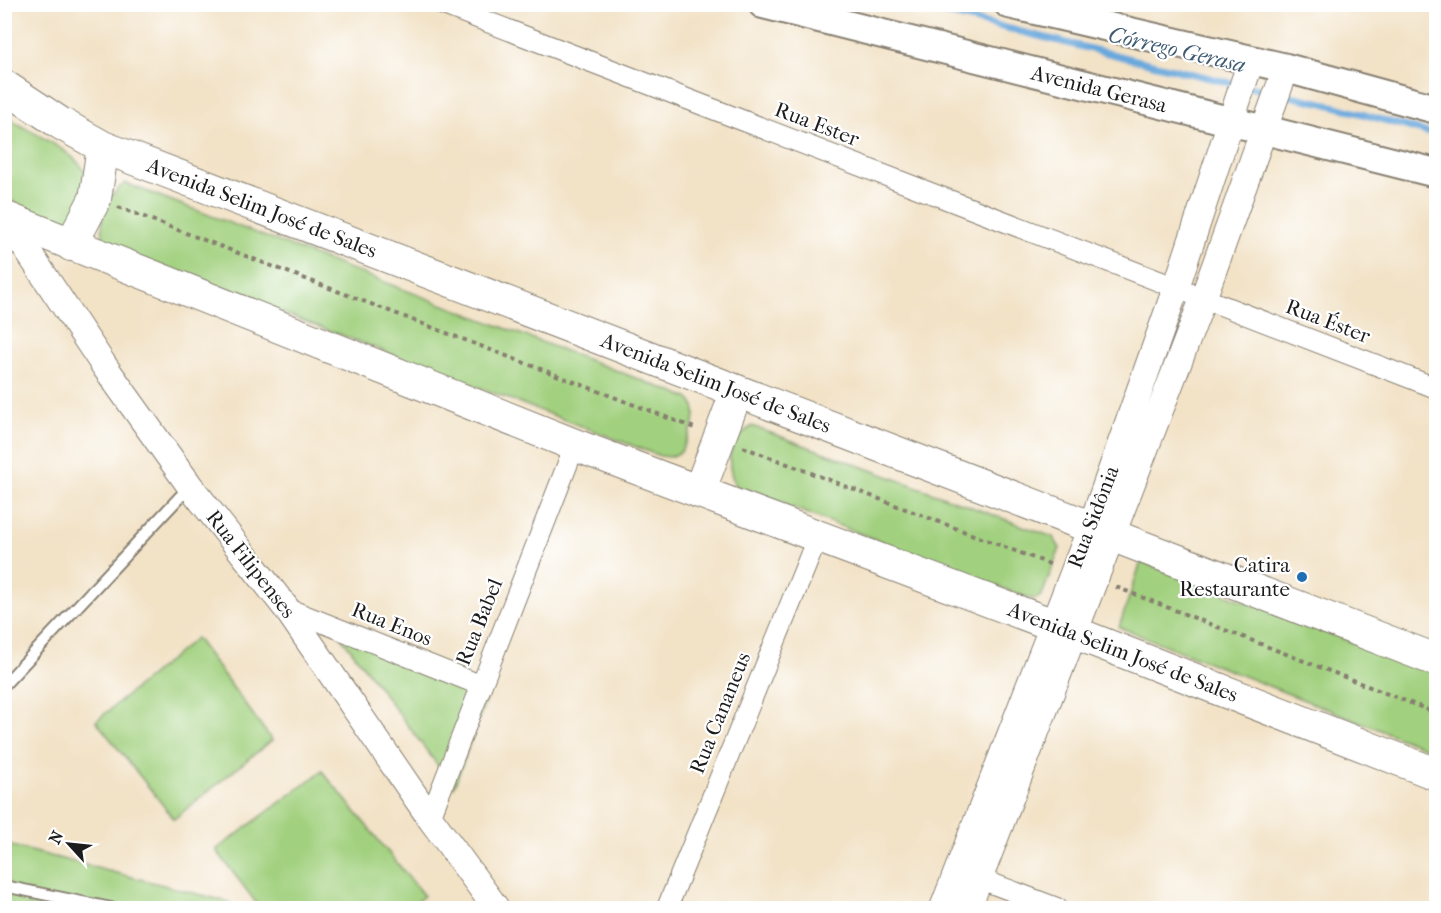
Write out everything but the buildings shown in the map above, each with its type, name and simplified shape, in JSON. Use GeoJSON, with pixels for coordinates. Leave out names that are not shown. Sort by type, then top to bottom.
{"type":"FeatureCollection","features":[{"type":"Feature","properties":{"kind":"main road","name":"Avenida Gerasa"},"geometry":{"type":"LineString","coordinates":[[762,4],[1268,122],[1437,173]]}},
{"type":"Feature","properties":{"kind":"main road"},"geometry":{"type":"LineString","coordinates":[[1009,4],[1283,77],[1437,109]]}},
{"type":"Feature","properties":{"kind":"main road","name":"Avenida Selim José de Sales"},"geometry":{"type":"LineString","coordinates":[[4,86],[60,123],[103,147],[1437,660]]}},
{"type":"Feature","properties":{"kind":"main road"},"geometry":{"type":"LineString","coordinates":[[71,245],[95,199],[103,147]]}},
{"type":"Feature","properties":{"kind":"main road","name":"Avenida Selim José de Sales"},"geometry":{"type":"LineString","coordinates":[[5,219],[575,445],[1063,629],[1437,774]]}},
{"type":"Feature","properties":{"kind":"main road"},"geometry":{"type":"LineString","coordinates":[[699,492],[737,391]]}},
{"type":"Feature","properties":{"kind":"street","name":"Rua Ester"},"geometry":{"type":"LineString","coordinates":[[441,4],[1203,299]]}},
{"type":"Feature","properties":{"kind":"street","name":"Rua Sidônia"},"geometry":{"type":"LineString","coordinates":[[1102,532],[1176,288],[1249,67]]}},
{"type":"Feature","properties":{"kind":"street","name":"Rua Sidônia"},"geometry":{"type":"LineString","coordinates":[[943,909],[969,875],[1084,576],[1203,299],[1283,77]]}},
{"type":"Feature","properties":{"kind":"street","name":"Rua Filipenses"},"geometry":{"type":"LineString","coordinates":[[5,219],[105,367],[190,486],[286,608],[495,909]]}},
{"type":"Feature","properties":{"kind":"street","name":"Rua Éster"},"geometry":{"type":"LineString","coordinates":[[1203,299],[1437,388]]}},
{"type":"Feature","properties":{"kind":"street","name":"Rua Babel"},"geometry":{"type":"LineString","coordinates":[[430,818],[575,445]]}},
{"type":"Feature","properties":{"kind":"street","name":"Rua Cananeus"},"geometry":{"type":"LineString","coordinates":[[667,909],[818,536]]}},
{"type":"Feature","properties":{"kind":"street","name":"Rua Enos"},"geometry":{"type":"LineString","coordinates":[[286,608],[480,685]]}},
{"type":"Feature","properties":{"kind":"street","name":"Rua Sidônia"},"geometry":{"type":"LineString","coordinates":[[968,909],[969,875]]}},
{"type":"Feature","properties":{"kind":"street"},"geometry":{"type":"LineString","coordinates":[[969,875],[1057,909]]}},
{"type":"Feature","properties":{"kind":"lane"},"geometry":{"type":"LineString","coordinates":[[4,685],[190,486]]}},
{"type":"Feature","properties":{"kind":"lane"},"geometry":{"type":"LineString","coordinates":[[4,886],[111,909]]}},
{"type":"Feature","properties":{"kind":"path"},"geometry":{"type":"LineString","coordinates":[[95,199],[1437,713]]}},
{"type":"Feature","properties":{"kind":"green space"},"geometry":{"type":"Polygon","coordinates":[[[5,116],[66,152],[84,170],[87,185],[72,220],[63,223],[44,221],[27,212],[5,193],[5,116]]]}},
{"type":"Feature","properties":{"kind":"green space"},"geometry":{"type":"Polygon","coordinates":[[[125,183],[688,398],[693,403],[695,417],[681,452],[671,457],[660,456],[106,246],[102,228],[104,211],[111,196],[125,183]]]}},
{"type":"Feature","properties":{"kind":"green space"},"geometry":{"type":"Polygon","coordinates":[[[752,426],[1053,537],[1060,548],[1042,595],[1036,599],[1028,598],[736,486],[730,469],[731,453],[738,438],[752,426]]]}},
{"type":"Feature","properties":{"kind":"green space"},"geometry":{"type":"Polygon","coordinates":[[[1141,562],[1436,674],[1436,752],[1119,627],[1141,562]]]}},
{"type":"Feature","properties":{"kind":"green space"},"geometry":{"type":"Polygon","coordinates":[[[336,630],[487,697],[454,787],[336,630]]]}},
{"type":"Feature","properties":{"kind":"green space"},"geometry":{"type":"Polygon","coordinates":[[[196,638],[272,740],[174,819],[96,721],[196,638]]]}},
{"type":"Feature","properties":{"kind":"green space"},"geometry":{"type":"Polygon","coordinates":[[[322,771],[424,896],[409,908],[260,908],[216,850],[322,771]]]}},
{"type":"Feature","properties":{"kind":"green space"},"geometry":{"type":"Polygon","coordinates":[[[4,844],[229,902],[227,908],[5,908],[4,844]]]}},
{"type":"Feature","properties":{"kind":"waterway","name":"Córrego Gerasa"},"geometry":{"type":"LineString","coordinates":[[908,4],[1238,85]]}},
{"type":"Feature","properties":{"kind":"waterway","name":"Córrego Gerasa"},"geometry":{"type":"LineString","coordinates":[[1249,87],[1323,103],[1436,135]]}},
{"type":"Feature","properties":{"kind":"place","name":"Catira Restaurante"},"geometry":{"type":"Point","coordinates":[1302,577]}}]}
